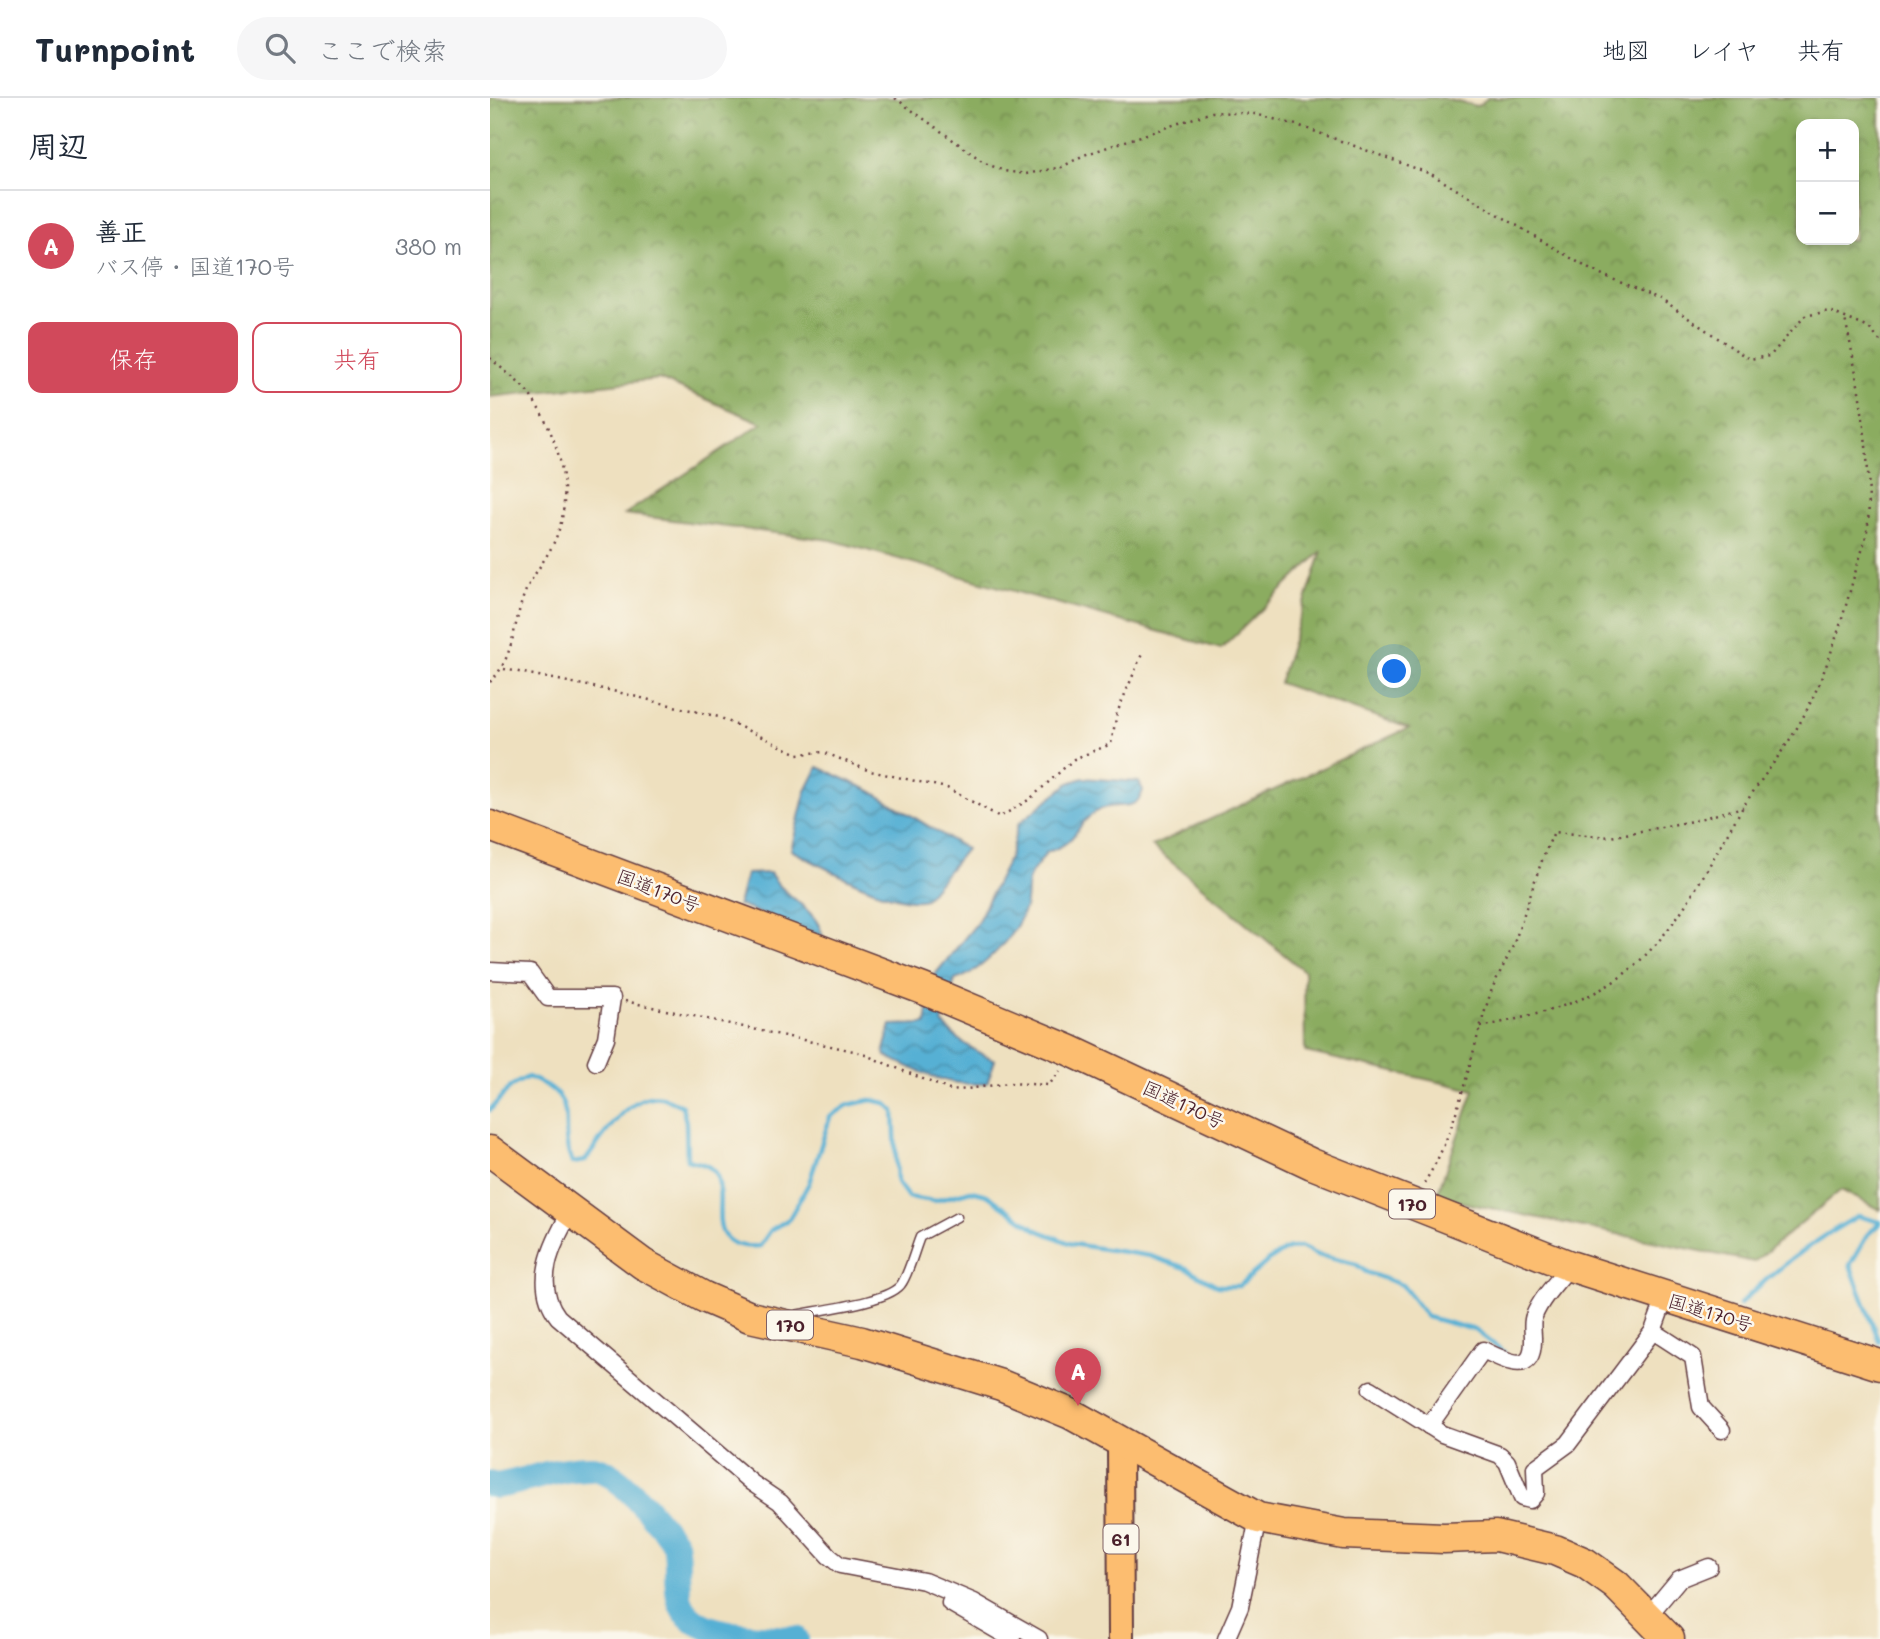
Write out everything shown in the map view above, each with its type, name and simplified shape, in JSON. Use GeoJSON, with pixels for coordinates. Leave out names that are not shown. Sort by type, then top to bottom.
{"type":"FeatureCollection","features":[{"type":"Feature","properties":{"kind":"highway","name":"国道170号"},"geometry":{"type":"LineString","coordinates":[[491,827],[960,1004],[1076,1053],[1312,1164],[1570,1266],[1880,1365]]}},
{"type":"Feature","properties":{"kind":"highway","name":"170"},"geometry":{"type":"LineString","coordinates":[[490,1152],[643,1264],[704,1297],[750,1317],[874,1345],[990,1381],[1071,1414],[1258,1518],[1344,1534],[1444,1538],[1496,1536],[1527,1541],[1585,1563],[1616,1585],[1669,1639]]}},
{"type":"Feature","properties":{"kind":"main road","name":"61"},"geometry":{"type":"LineString","coordinates":[[1120,1440],[1121,1639]]}},
{"type":"Feature","properties":{"kind":"street"},"geometry":{"type":"LineString","coordinates":[[490,971],[530,973],[548,998],[612,998],[606,1038],[596,1062]]}},
{"type":"Feature","properties":{"kind":"street"},"geometry":{"type":"LineString","coordinates":[[571,1211],[555,1239],[545,1272],[544,1288],[558,1317],[752,1483],[779,1502],[834,1561],[857,1570],[924,1581],[1040,1639]]}},
{"type":"Feature","properties":{"kind":"street"},"geometry":{"type":"LineString","coordinates":[[1429,1426],[1483,1350],[1508,1362],[1522,1363],[1528,1359],[1533,1352],[1533,1317],[1570,1266]]}},
{"type":"Feature","properties":{"kind":"street"},"geometry":{"type":"LineString","coordinates":[[1371,1389],[1429,1426],[1500,1455],[1507,1462],[1522,1497],[1530,1500],[1536,1493],[1535,1468],[1568,1444],[1653,1331],[1665,1298]]}},
{"type":"Feature","properties":{"kind":"street"},"geometry":{"type":"LineString","coordinates":[[1653,1331],[1693,1357],[1701,1407],[1722,1430]]}},
{"type":"Feature","properties":{"kind":"street"},"geometry":{"type":"LineString","coordinates":[[1226,1639],[1240,1606],[1258,1518]]}},
{"type":"Feature","properties":{"kind":"street"},"geometry":{"type":"LineString","coordinates":[[1648,1616],[1679,1579],[1709,1567]]}},
{"type":"Feature","properties":{"kind":"street"},"geometry":{"type":"LineString","coordinates":[[954,1594],[950,1603],[1012,1639]]}},
{"type":"Feature","properties":{"kind":"lane"},"geometry":{"type":"LineString","coordinates":[[780,1323],[795,1315],[852,1302],[874,1302],[901,1286],[920,1237],[957,1217]]}},
{"type":"Feature","properties":{"kind":"path"},"geometry":{"type":"LineString","coordinates":[[895,98],[985,163],[1004,171],[1026,174],[1062,167],[1084,155],[1212,112],[1255,114],[1300,126],[1431,174],[1591,270],[1660,299],[1748,359],[1770,356],[1805,316],[1829,311],[1869,328],[1880,341]]}},
{"type":"Feature","properties":{"kind":"path"},"geometry":{"type":"LineString","coordinates":[[1481,1027],[1551,1011],[1625,974],[1674,922],[1743,807],[1795,731],[1840,629],[1868,526],[1866,473],[1858,400],[1845,319]]}},
{"type":"Feature","properties":{"kind":"path"},"geometry":{"type":"LineString","coordinates":[[490,358],[528,392],[545,420],[562,472],[566,499],[558,532],[545,562],[524,592],[504,669],[490,682]]}},
{"type":"Feature","properties":{"kind":"path"},"geometry":{"type":"LineString","coordinates":[[504,669],[613,691],[719,717],[798,754],[822,752],[870,771],[947,788],[1000,817],[1030,799],[1074,758],[1111,744],[1117,713],[1142,654]]}},
{"type":"Feature","properties":{"kind":"path"},"geometry":{"type":"LineString","coordinates":[[1402,1200],[1423,1184],[1452,1130],[1455,1108],[1492,989],[1513,946],[1537,867],[1554,832],[1609,837],[1692,821],[1743,807]]}},
{"type":"Feature","properties":{"kind":"path"},"geometry":{"type":"LineString","coordinates":[[612,998],[858,1052],[952,1091],[1009,1083],[1049,1085],[1076,1053]]}},
{"type":"Feature","properties":{"kind":"green space"},"geometry":{"type":"Polygon","coordinates":[[[490,98],[1441,98],[1477,106],[1488,98],[1880,98],[1880,1210],[1841,1190],[1754,1262],[1436,1197],[1474,1090],[1305,1052],[1304,971],[1152,846],[1409,728],[1279,683],[1322,551],[1221,649],[831,540],[625,514],[762,423],[659,379],[490,397],[490,98]]]}},
{"type":"Feature","properties":{"kind":"water"},"geometry":{"type":"Polygon","coordinates":[[[818,767],[871,791],[966,849],[925,899],[912,900],[877,891],[791,850],[805,793],[818,767]]]}},
{"type":"Feature","properties":{"kind":"water"},"geometry":{"type":"Polygon","coordinates":[[[1083,778],[1139,782],[1143,790],[1140,798],[1130,805],[1097,811],[1065,844],[1046,852],[1029,878],[1025,907],[1014,929],[987,961],[955,980],[942,1023],[967,1045],[995,1060],[987,1083],[947,1081],[886,1056],[884,1050],[891,1025],[926,1024],[933,977],[977,923],[1010,856],[1018,824],[1069,783],[1083,778]]]}},
{"type":"Feature","properties":{"kind":"water"},"geometry":{"type":"Polygon","coordinates":[[[770,873],[815,919],[823,938],[738,905],[746,874],[770,873]]]}},
{"type":"Feature","properties":{"kind":"waterway"},"geometry":{"type":"LineString","coordinates":[[490,1110],[511,1086],[528,1077],[546,1085],[557,1094],[563,1104],[572,1163],[585,1161],[617,1118],[638,1101],[661,1097],[682,1106],[686,1122],[687,1160],[709,1167],[717,1176],[721,1228],[727,1239],[739,1245],[760,1246],[771,1230],[789,1219],[809,1183],[830,1117],[848,1105],[871,1100],[886,1103],[894,1111],[897,1182],[908,1197],[934,1201],[971,1191],[987,1195],[1037,1230],[1072,1244],[1150,1256],[1186,1268],[1218,1286],[1239,1286],[1269,1260],[1287,1249],[1300,1247],[1317,1255],[1356,1264],[1366,1272],[1402,1285],[1427,1317],[1475,1330],[1504,1352]]}},
{"type":"Feature","properties":{"kind":"waterway"},"geometry":{"type":"LineString","coordinates":[[1740,1304],[1781,1267],[1842,1225],[1858,1216],[1880,1222]]}},
{"type":"Feature","properties":{"kind":"waterway"},"geometry":{"type":"LineString","coordinates":[[1879,1341],[1850,1265],[1868,1234],[1880,1223]]}},
{"type":"Feature","properties":{"kind":"waterway"},"geometry":{"type":"LineString","coordinates":[[490,1484],[496,1486],[580,1468],[592,1468],[614,1477],[637,1498],[675,1543],[680,1601],[687,1613],[698,1623],[730,1634],[796,1639]]}},
{"type":"Feature","properties":{"kind":"place","name":"善正"},"geometry":{"type":"Point","coordinates":[1078,1406]}}]}
